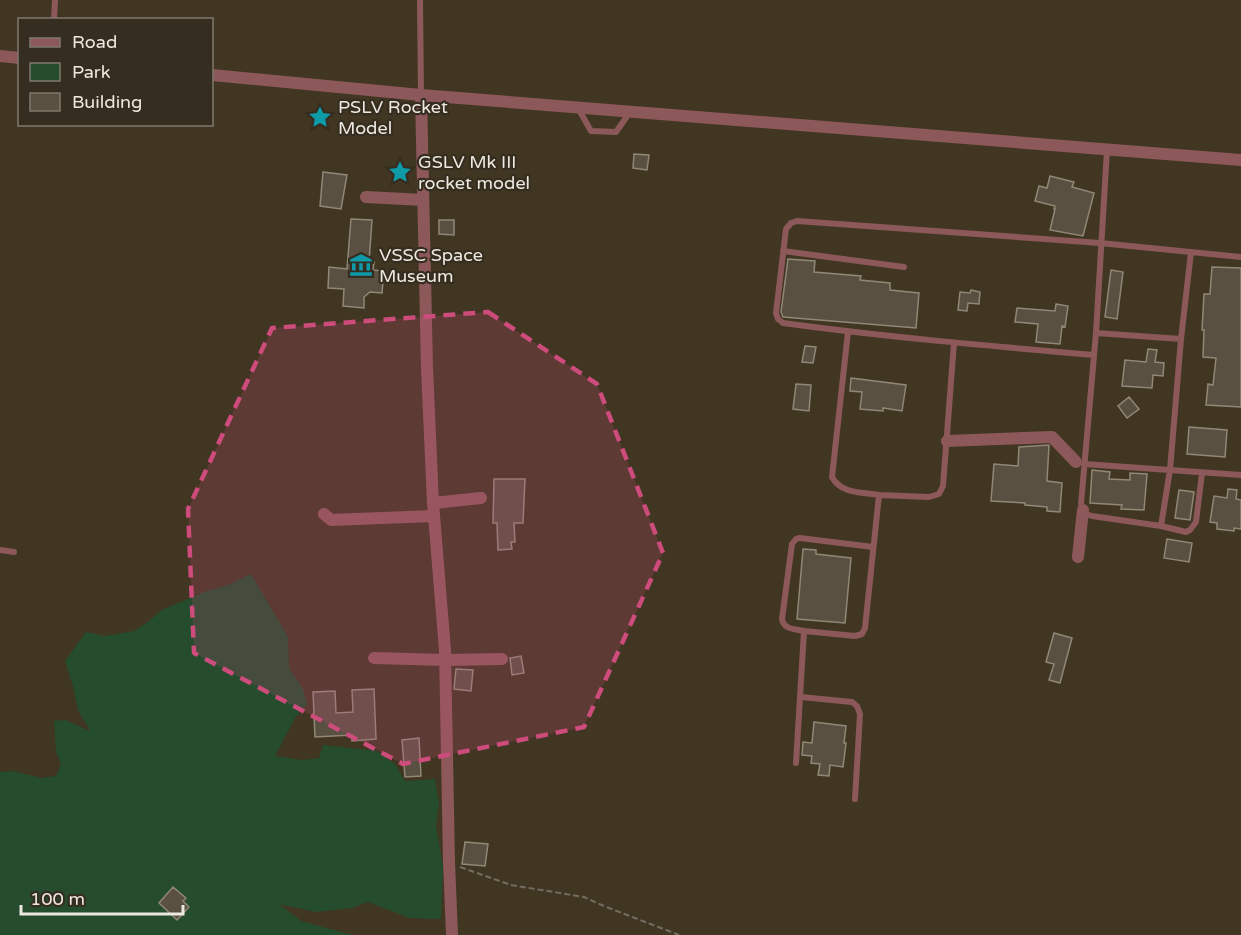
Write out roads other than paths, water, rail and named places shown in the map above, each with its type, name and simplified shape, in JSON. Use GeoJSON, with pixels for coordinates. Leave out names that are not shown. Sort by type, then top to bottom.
{"type":"FeatureCollection","features":[{"type":"Feature","properties":{"kind":"street"},"geometry":{"type":"LineString","coordinates":[[0,56],[18,58]]}},
{"type":"Feature","properties":{"kind":"street"},"geometry":{"type":"LineString","coordinates":[[213,75],[421,95],[1241,160]]}},
{"type":"Feature","properties":{"kind":"street"},"geometry":{"type":"LineString","coordinates":[[421,95],[427,368],[434,510],[446,660],[452,935]]}},
{"type":"Feature","properties":{"kind":"street"},"geometry":{"type":"LineString","coordinates":[[366,197],[423,200]]}},
{"type":"Feature","properties":{"kind":"street"},"geometry":{"type":"LineString","coordinates":[[947,441],[1052,437],[1080,463]]}},
{"type":"Feature","properties":{"kind":"street"},"geometry":{"type":"LineString","coordinates":[[324,514],[331,520],[434,510],[481,498]]}},
{"type":"Feature","properties":{"kind":"street"},"geometry":{"type":"LineString","coordinates":[[1078,557],[1083,510]]}},
{"type":"Feature","properties":{"kind":"street"},"geometry":{"type":"LineString","coordinates":[[374,658],[502,659]]}},
{"type":"Feature","properties":{"kind":"lane"},"geometry":{"type":"LineString","coordinates":[[54,18],[56,0]]}},
{"type":"Feature","properties":{"kind":"lane"},"geometry":{"type":"LineString","coordinates":[[420,0],[421,95]]}},
{"type":"Feature","properties":{"kind":"lane"},"geometry":{"type":"LineString","coordinates":[[578,107],[591,131],[616,132],[630,111]]}},
{"type":"Feature","properties":{"kind":"lane"},"geometry":{"type":"LineString","coordinates":[[1107,150],[1096,333],[1080,463],[1081,504],[1086,514],[1092,516],[1186,532],[1194,527],[1196,522],[1202,473]]}},
{"type":"Feature","properties":{"kind":"lane"},"geometry":{"type":"LineString","coordinates":[[1094,355],[954,343],[783,323],[778,319],[776,313],[786,229],[791,223],[797,221],[1100,243],[1241,257]]}},
{"type":"Feature","properties":{"kind":"lane"},"geometry":{"type":"LineString","coordinates":[[783,251],[904,267]]}},
{"type":"Feature","properties":{"kind":"lane"},"geometry":{"type":"LineString","coordinates":[[1161,526],[1170,471],[1180,339],[1191,252]]}},
{"type":"Feature","properties":{"kind":"lane"},"geometry":{"type":"LineString","coordinates":[[848,332],[832,477],[839,487],[879,495],[929,497],[939,494],[943,486],[954,343]]}},
{"type":"Feature","properties":{"kind":"lane"},"geometry":{"type":"LineString","coordinates":[[1096,333],[1180,339]]}},
{"type":"Feature","properties":{"kind":"lane"},"geometry":{"type":"LineString","coordinates":[[1080,463],[1241,475]]}},
{"type":"Feature","properties":{"kind":"lane"},"geometry":{"type":"LineString","coordinates":[[873,547],[800,538],[794,541],[783,623],[788,628],[804,631],[855,636],[864,632],[879,495]]}},
{"type":"Feature","properties":{"kind":"lane"},"geometry":{"type":"LineString","coordinates":[[0,550],[14,552]]}},
{"type":"Feature","properties":{"kind":"lane"},"geometry":{"type":"LineString","coordinates":[[796,763],[804,631]]}},
{"type":"Feature","properties":{"kind":"lane"},"geometry":{"type":"LineString","coordinates":[[801,697],[852,702],[859,709],[855,800]]}},
{"type":"Feature","properties":{"kind":"place","name":"PSLV Rocket Model"},"geometry":{"type":"Point","coordinates":[320,117]}},
{"type":"Feature","properties":{"kind":"place","name":"GSLV Mk III rocket model"},"geometry":{"type":"Point","coordinates":[400,172]}},
{"type":"Feature","properties":{"kind":"place","name":"VSSC Space Museum"},"geometry":{"type":"Point","coordinates":[361,265]}}]}
